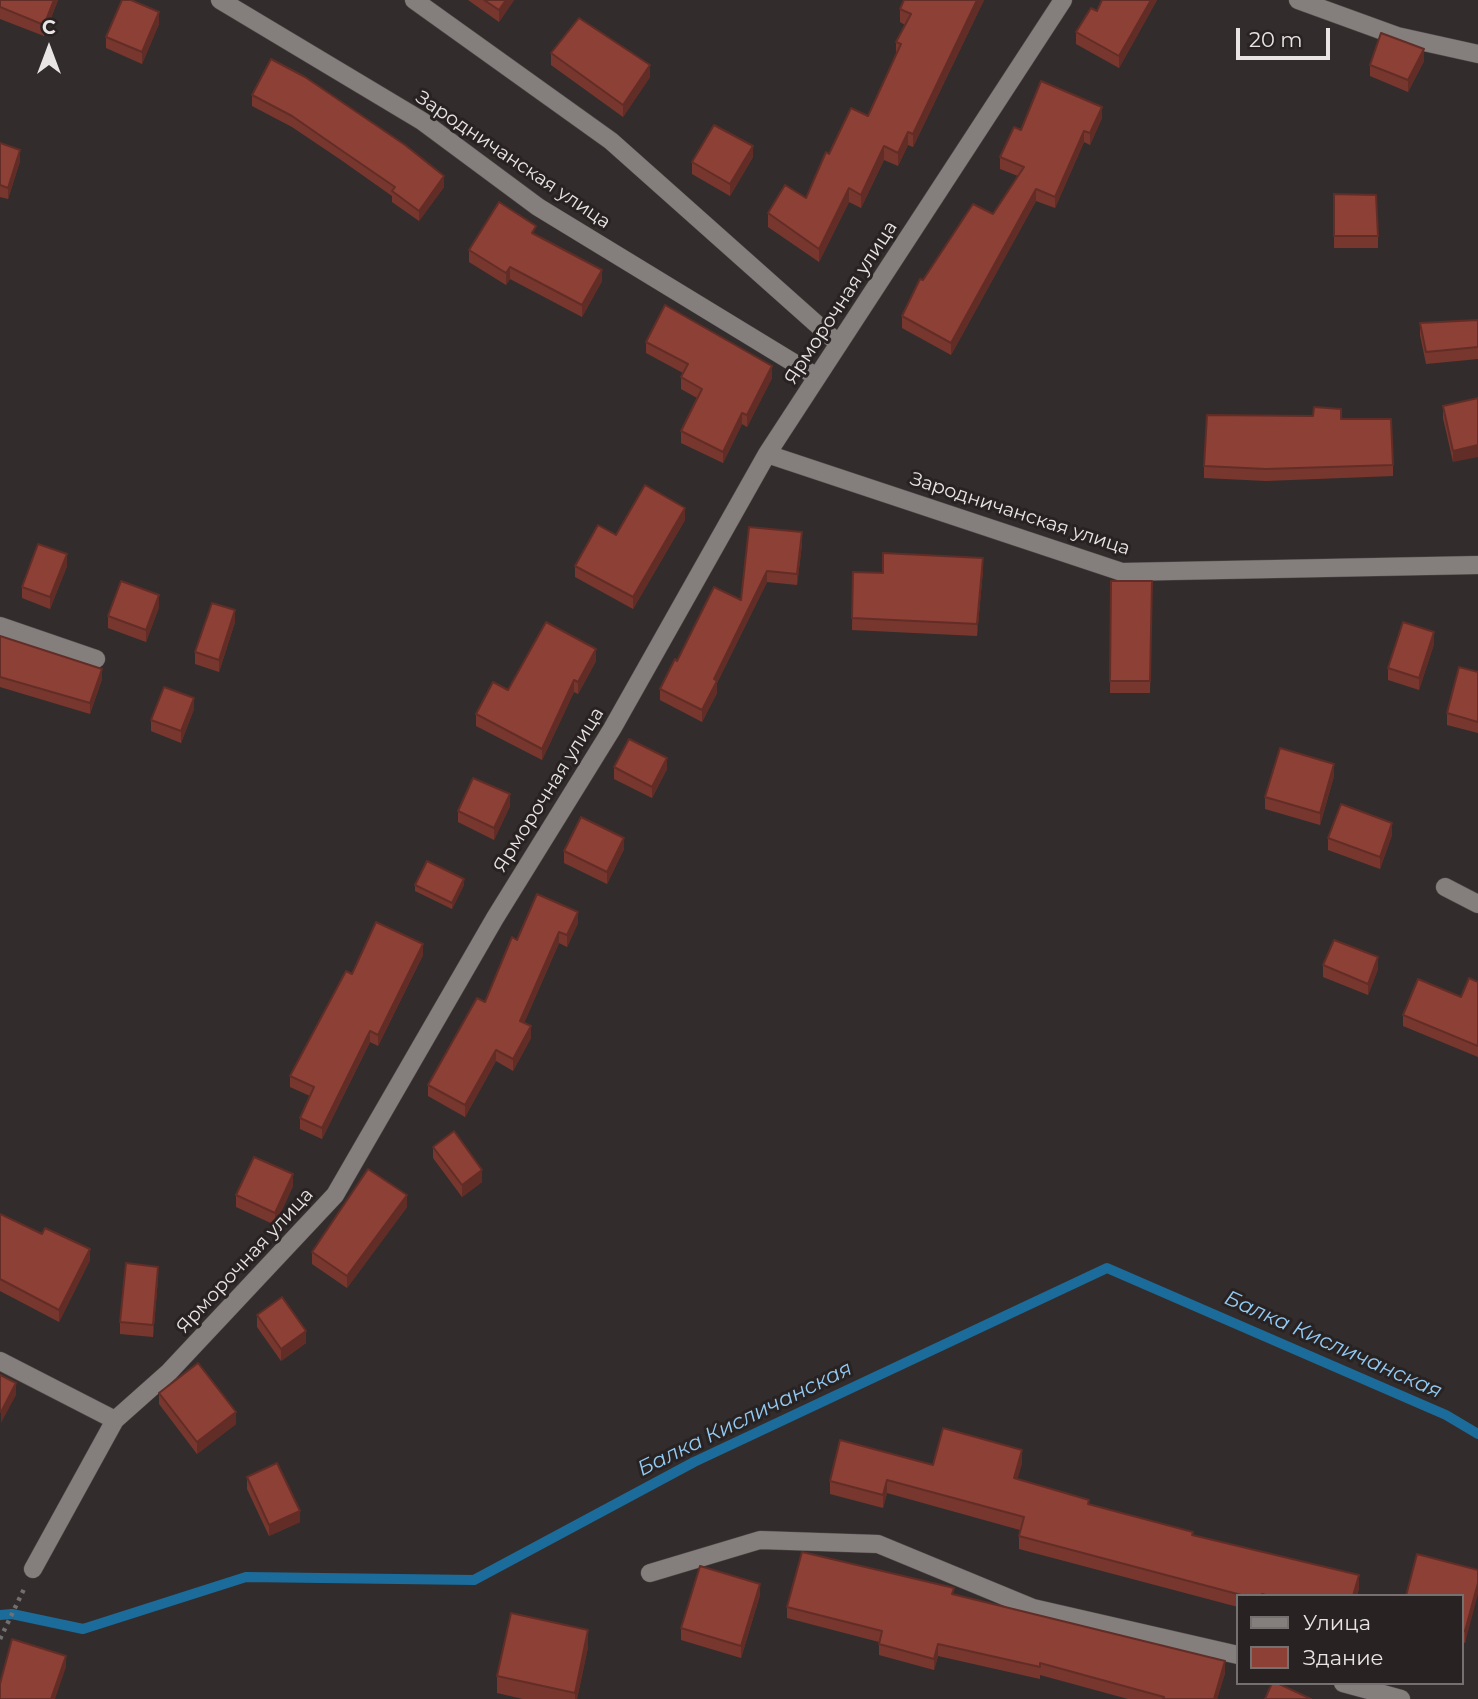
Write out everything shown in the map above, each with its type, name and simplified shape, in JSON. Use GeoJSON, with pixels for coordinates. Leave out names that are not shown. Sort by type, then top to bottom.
{"type":"FeatureCollection","features":[{"type":"Feature","properties":{"kind":"street","name":"Зародничанская улица"},"geometry":{"type":"LineString","coordinates":[[220,0],[422,121],[549,214],[817,377]]}},
{"type":"Feature","properties":{"kind":"street"},"geometry":{"type":"LineString","coordinates":[[414,0],[611,141],[839,344]]}},
{"type":"Feature","properties":{"kind":"street","name":"Ярморочная улица"},"geometry":{"type":"LineString","coordinates":[[33,1569],[115,1420],[169,1372],[335,1195],[495,918],[612,729],[767,454],[1063,0]]}},
{"type":"Feature","properties":{"kind":"street"},"geometry":{"type":"LineString","coordinates":[[1298,0],[1397,36],[1478,54]]}},
{"type":"Feature","properties":{"kind":"street","name":"Зародничанская улица"},"geometry":{"type":"LineString","coordinates":[[767,454],[1122,572],[1478,565]]}},
{"type":"Feature","properties":{"kind":"street"},"geometry":{"type":"LineString","coordinates":[[0,626],[96,659]]}},
{"type":"Feature","properties":{"kind":"street"},"geometry":{"type":"LineString","coordinates":[[1445,887],[1478,904]]}},
{"type":"Feature","properties":{"kind":"street"},"geometry":{"type":"LineString","coordinates":[[0,1361],[115,1420]]}},
{"type":"Feature","properties":{"kind":"street"},"geometry":{"type":"LineString","coordinates":[[650,1573],[760,1540],[878,1544],[1033,1608],[1236,1655]]}},
{"type":"Feature","properties":{"kind":"street"},"geometry":{"type":"LineString","coordinates":[[1350,1685],[1401,1699]]}},
{"type":"Feature","properties":{"kind":"path"},"geometry":{"type":"LineString","coordinates":[[0,1639],[33,1569]]}},
{"type":"Feature","properties":{"kind":"building"},"geometry":{"type":"Polygon","coordinates":[[[0,0],[54,0],[44,25],[0,7],[0,0]]]}},
{"type":"Feature","properties":{"kind":"building"},"geometry":{"type":"Polygon","coordinates":[[[122,0],[131,0],[159,12],[142,52],[106,37],[122,0]]]}},
{"type":"Feature","properties":{"kind":"building"},"geometry":{"type":"Polygon","coordinates":[[[484,0],[506,0],[499,10],[484,0]]]}},
{"type":"Feature","properties":{"kind":"building"},"geometry":{"type":"Polygon","coordinates":[[[904,0],[977,0],[913,134],[908,132],[898,153],[884,146],[861,195],[849,188],[819,249],[768,213],[785,185],[806,198],[826,152],[829,154],[851,108],[868,116],[901,44],[896,42],[911,14],[900,9],[904,0]]]}},
{"type":"Feature","properties":{"kind":"building"},"geometry":{"type":"Polygon","coordinates":[[[1102,0],[1151,0],[1119,56],[1076,32],[1091,8],[1097,11],[1102,0]]]}},
{"type":"Feature","properties":{"kind":"building"},"geometry":{"type":"Polygon","coordinates":[[[579,18],[650,65],[623,105],[551,53],[579,18]]]}},
{"type":"Feature","properties":{"kind":"building"},"geometry":{"type":"Polygon","coordinates":[[[1381,33],[1424,49],[1408,80],[1370,65],[1381,33]]]}},
{"type":"Feature","properties":{"kind":"building"},"geometry":{"type":"Polygon","coordinates":[[[271,59],[305,77],[405,145],[444,176],[419,211],[392,191],[395,187],[292,116],[252,95],[271,59]]]}},
{"type":"Feature","properties":{"kind":"building"},"geometry":{"type":"Polygon","coordinates":[[[1041,81],[1102,107],[1090,133],[1084,131],[1055,197],[1036,189],[951,343],[902,316],[920,279],[923,280],[973,204],[993,214],[1024,167],[1000,157],[1014,127],[1021,130],[1041,81]]]}},
{"type":"Feature","properties":{"kind":"building"},"geometry":{"type":"Polygon","coordinates":[[[714,125],[753,146],[730,184],[692,162],[714,125]]]}},
{"type":"Feature","properties":{"kind":"building"},"geometry":{"type":"Polygon","coordinates":[[[0,143],[20,150],[8,188],[0,185],[0,143]]]}},
{"type":"Feature","properties":{"kind":"building"},"geometry":{"type":"Polygon","coordinates":[[[1334,194],[1376,195],[1378,236],[1334,236],[1334,194]]]}},
{"type":"Feature","properties":{"kind":"building"},"geometry":{"type":"Polygon","coordinates":[[[499,202],[536,226],[532,233],[602,270],[582,305],[510,267],[506,273],[469,250],[499,202]]]}},
{"type":"Feature","properties":{"kind":"building"},"geometry":{"type":"Polygon","coordinates":[[[665,305],[772,366],[747,415],[742,413],[723,452],[681,431],[702,389],[681,377],[688,364],[646,342],[665,305]]]}},
{"type":"Feature","properties":{"kind":"building"},"geometry":{"type":"Polygon","coordinates":[[[1478,320],[1478,347],[1426,352],[1420,323],[1478,320]]]}},
{"type":"Feature","properties":{"kind":"building"},"geometry":{"type":"Polygon","coordinates":[[[1478,398],[1478,445],[1453,451],[1443,406],[1478,398]]]}},
{"type":"Feature","properties":{"kind":"building"},"geometry":{"type":"Polygon","coordinates":[[[1314,407],[1341,409],[1341,419],[1391,419],[1393,465],[1266,469],[1204,466],[1207,415],[1313,416],[1314,407]]]}},
{"type":"Feature","properties":{"kind":"building"},"geometry":{"type":"Polygon","coordinates":[[[645,485],[685,508],[633,597],[575,566],[598,525],[616,535],[645,485]]]}},
{"type":"Feature","properties":{"kind":"building"},"geometry":{"type":"Polygon","coordinates":[[[749,527],[802,532],[797,574],[767,571],[714,679],[717,681],[702,710],[660,689],[714,587],[741,600],[749,527]]]}},
{"type":"Feature","properties":{"kind":"building"},"geometry":{"type":"Polygon","coordinates":[[[38,544],[67,554],[50,597],[22,587],[38,544]]]}},
{"type":"Feature","properties":{"kind":"building"},"geometry":{"type":"Polygon","coordinates":[[[883,553],[983,558],[977,624],[852,618],[853,572],[883,573],[883,553]]]}},
{"type":"Feature","properties":{"kind":"building"},"geometry":{"type":"Polygon","coordinates":[[[121,581],[159,595],[146,630],[108,616],[121,581]]]}},
{"type":"Feature","properties":{"kind":"building"},"geometry":{"type":"Polygon","coordinates":[[[1111,581],[1152,581],[1150,681],[1110,681],[1111,581]]]}},
{"type":"Feature","properties":{"kind":"building"},"geometry":{"type":"Polygon","coordinates":[[[212,603],[235,610],[219,660],[195,652],[212,603]]]}},
{"type":"Feature","properties":{"kind":"building"},"geometry":{"type":"Polygon","coordinates":[[[546,622],[596,649],[578,682],[574,680],[542,749],[476,714],[493,682],[508,690],[546,622]]]}},
{"type":"Feature","properties":{"kind":"building"},"geometry":{"type":"Polygon","coordinates":[[[1403,622],[1434,632],[1419,678],[1388,668],[1403,622]]]}},
{"type":"Feature","properties":{"kind":"building"},"geometry":{"type":"Polygon","coordinates":[[[0,636],[102,669],[90,703],[0,677],[0,636]]]}},
{"type":"Feature","properties":{"kind":"building"},"geometry":{"type":"Polygon","coordinates":[[[1459,667],[1478,672],[1478,722],[1447,713],[1459,667]]]}},
{"type":"Feature","properties":{"kind":"building"},"geometry":{"type":"Polygon","coordinates":[[[164,687],[194,698],[181,731],[151,720],[164,687]]]}},
{"type":"Feature","properties":{"kind":"building"},"geometry":{"type":"Polygon","coordinates":[[[629,739],[667,758],[652,787],[614,767],[629,739]]]}},
{"type":"Feature","properties":{"kind":"building"},"geometry":{"type":"Polygon","coordinates":[[[1280,748],[1334,764],[1320,813],[1265,797],[1280,748]]]}},
{"type":"Feature","properties":{"kind":"building"},"geometry":{"type":"Polygon","coordinates":[[[473,778],[510,794],[494,828],[458,811],[473,778]]]}},
{"type":"Feature","properties":{"kind":"building"},"geometry":{"type":"Polygon","coordinates":[[[1341,804],[1392,823],[1380,857],[1328,838],[1341,804]]]}},
{"type":"Feature","properties":{"kind":"building"},"geometry":{"type":"Polygon","coordinates":[[[581,817],[624,838],[607,872],[564,851],[581,817]]]}},
{"type":"Feature","properties":{"kind":"building"},"geometry":{"type":"Polygon","coordinates":[[[427,861],[464,879],[452,903],[415,885],[427,861]]]}},
{"type":"Feature","properties":{"kind":"building"},"geometry":{"type":"Polygon","coordinates":[[[537,894],[578,912],[567,935],[559,932],[520,1021],[531,1026],[513,1059],[496,1050],[465,1105],[428,1085],[477,998],[485,1002],[512,937],[517,940],[537,894]]]}},
{"type":"Feature","properties":{"kind":"building"},"geometry":{"type":"Polygon","coordinates":[[[376,922],[423,944],[378,1035],[370,1031],[322,1128],[300,1118],[314,1087],[290,1076],[346,971],[352,974],[376,922]]]}},
{"type":"Feature","properties":{"kind":"building"},"geometry":{"type":"Polygon","coordinates":[[[1334,940],[1378,957],[1368,984],[1323,965],[1334,940]]]}},
{"type":"Feature","properties":{"kind":"building"},"geometry":{"type":"Polygon","coordinates":[[[1469,978],[1478,982],[1478,1046],[1403,1015],[1418,979],[1461,997],[1469,978]]]}},
{"type":"Feature","properties":{"kind":"building"},"geometry":{"type":"Polygon","coordinates":[[[454,1131],[482,1170],[462,1185],[433,1147],[454,1131]]]}},
{"type":"Feature","properties":{"kind":"building"},"geometry":{"type":"Polygon","coordinates":[[[254,1157],[293,1174],[275,1213],[236,1195],[254,1157]]]}},
{"type":"Feature","properties":{"kind":"building"},"geometry":{"type":"Polygon","coordinates":[[[368,1169],[407,1195],[347,1276],[312,1252],[368,1169]]]}},
{"type":"Feature","properties":{"kind":"building"},"geometry":{"type":"Polygon","coordinates":[[[0,1214],[42,1234],[45,1228],[90,1249],[59,1310],[0,1279],[0,1214]]]}},
{"type":"Feature","properties":{"kind":"building"},"geometry":{"type":"Polygon","coordinates":[[[126,1263],[158,1267],[153,1325],[120,1322],[126,1263]]]}},
{"type":"Feature","properties":{"kind":"building"},"geometry":{"type":"Polygon","coordinates":[[[282,1297],[306,1331],[281,1349],[257,1315],[282,1297]]]}},
{"type":"Feature","properties":{"kind":"building"},"geometry":{"type":"Polygon","coordinates":[[[198,1363],[236,1412],[197,1442],[159,1393],[198,1363]]]}},
{"type":"Feature","properties":{"kind":"building"},"geometry":{"type":"Polygon","coordinates":[[[0,1375],[16,1383],[1,1412],[0,1411],[0,1375]]]}},
{"type":"Feature","properties":{"kind":"building"},"geometry":{"type":"Polygon","coordinates":[[[943,1428],[1022,1450],[1014,1478],[1089,1500],[1088,1504],[1193,1532],[1192,1535],[1359,1575],[1354,1594],[1237,1594],[1019,1536],[1024,1517],[887,1480],[883,1495],[830,1481],[840,1440],[933,1465],[943,1428]]]}},
{"type":"Feature","properties":{"kind":"building"},"geometry":{"type":"Polygon","coordinates":[[[277,1463],[300,1511],[269,1525],[247,1477],[277,1463]]]}},
{"type":"Feature","properties":{"kind":"building"},"geometry":{"type":"Polygon","coordinates":[[[802,1552],[954,1588],[952,1594],[1225,1661],[1214,1699],[1163,1699],[1164,1697],[1040,1663],[1040,1667],[938,1644],[934,1659],[879,1644],[882,1631],[787,1607],[802,1552]]]}},
{"type":"Feature","properties":{"kind":"building"},"geometry":{"type":"Polygon","coordinates":[[[1417,1554],[1478,1570],[1478,1583],[1465,1631],[1464,1594],[1407,1594],[1417,1554]]]}},
{"type":"Feature","properties":{"kind":"building"},"geometry":{"type":"Polygon","coordinates":[[[700,1566],[760,1584],[741,1646],[681,1628],[700,1566]]]}},
{"type":"Feature","properties":{"kind":"building"},"geometry":{"type":"Polygon","coordinates":[[[511,1613],[588,1630],[575,1693],[497,1676],[511,1613]]]}},
{"type":"Feature","properties":{"kind":"building"},"geometry":{"type":"Polygon","coordinates":[[[12,1639],[66,1656],[51,1699],[0,1699],[0,1684],[12,1639]]]}},
{"type":"Feature","properties":{"kind":"building"},"geometry":{"type":"Polygon","coordinates":[[[1271,1685],[1281,1685],[1311,1699],[1265,1699],[1271,1685]]]}},
{"type":"Feature","properties":{"kind":"waterway","name":"Балка Кисличанская"},"geometry":{"type":"LineString","coordinates":[[0,1615],[12,1614],[83,1629],[246,1577],[474,1580],[694,1462],[1107,1268],[1446,1415],[1478,1434]]}}]}
